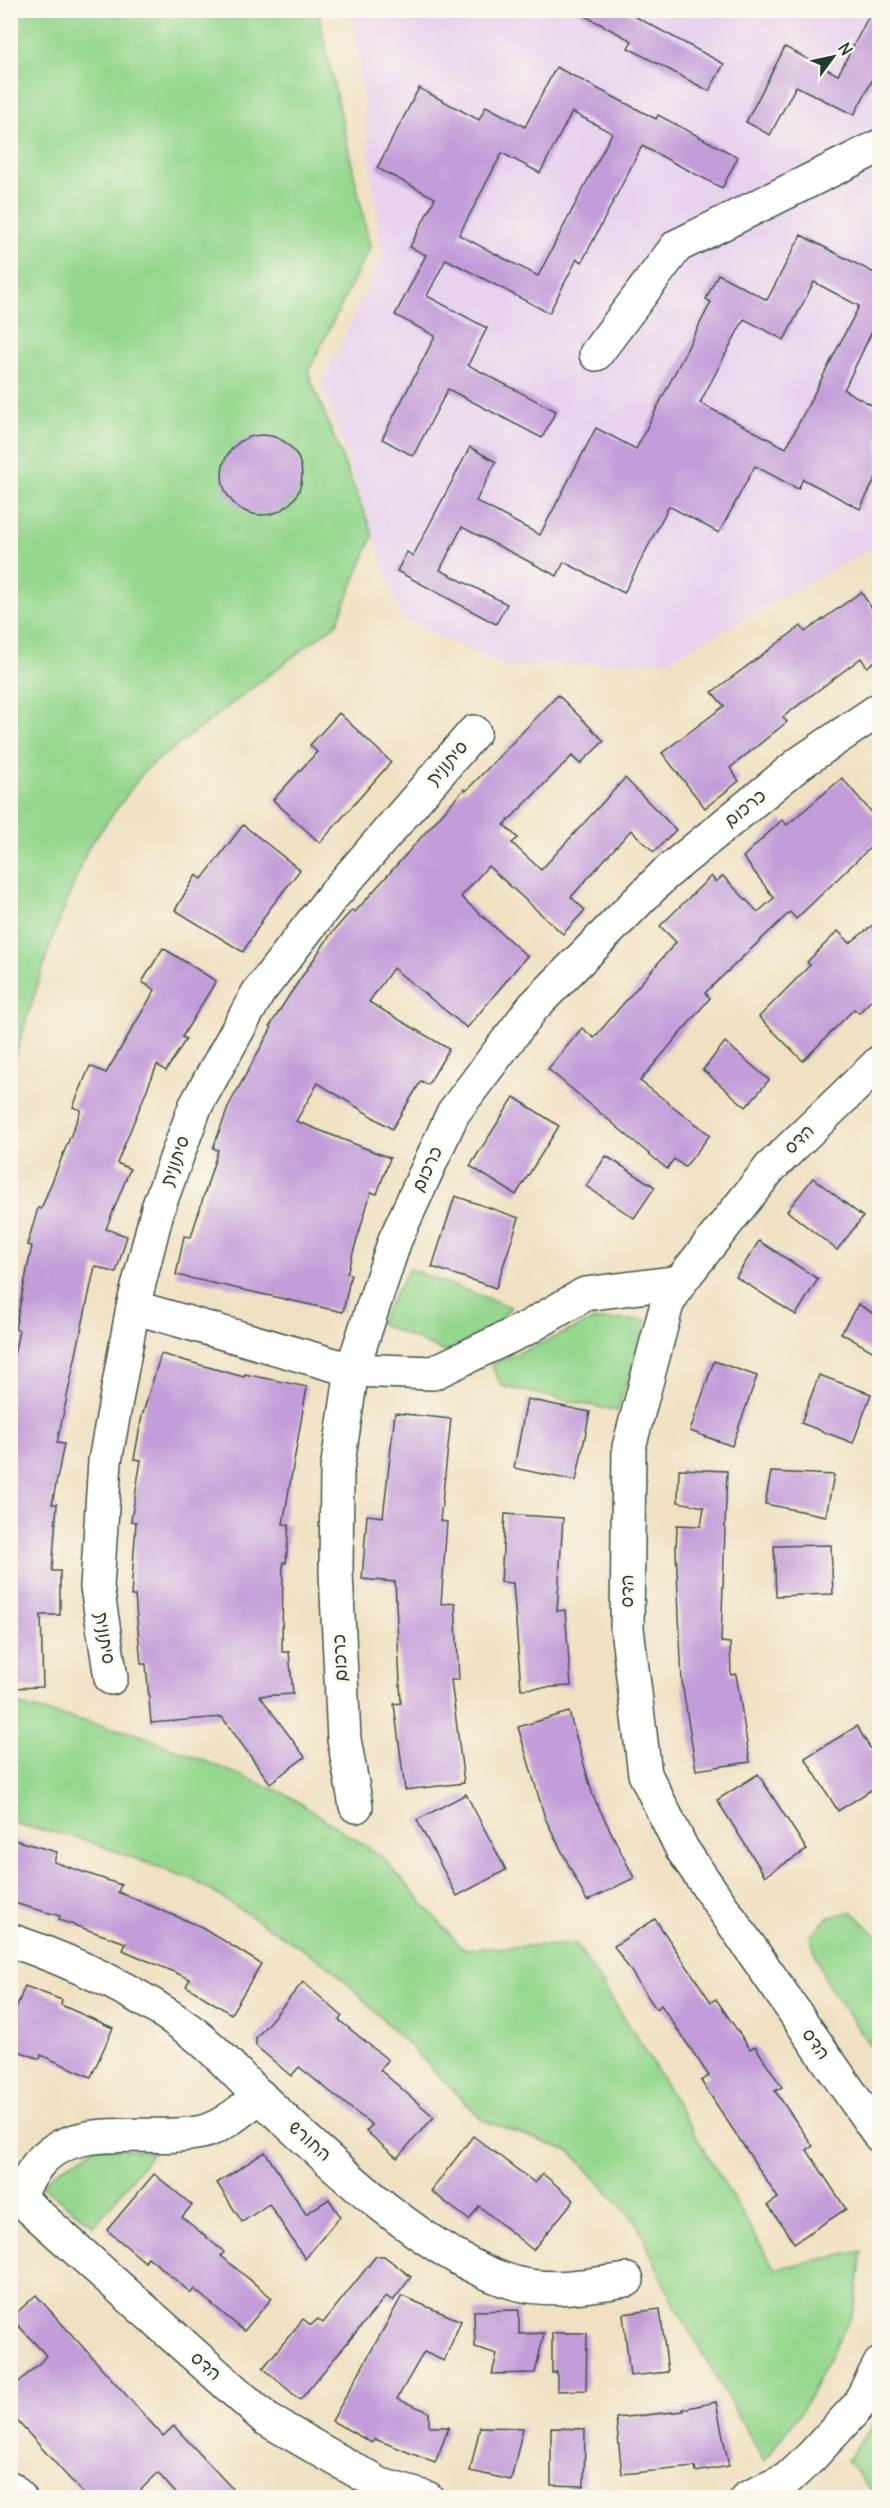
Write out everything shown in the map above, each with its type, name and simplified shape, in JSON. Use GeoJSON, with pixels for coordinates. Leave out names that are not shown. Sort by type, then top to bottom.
{"type":"FeatureCollection","features":[{"type":"Feature","properties":{"kind":"street"},"geometry":{"type":"LineString","coordinates":[[596,354],[677,246],[879,146]]}},
{"type":"Feature","properties":{"kind":"street","name":"כרכום"},"geometry":{"type":"LineString","coordinates":[[356,1806],[344,1739],[336,1573],[337,1470],[352,1370],[395,1240],[453,1113],[533,1007],[665,874],[800,763],[879,709]]}},
{"type":"Feature","properties":{"kind":"street","name":"סיתונית"},"geometry":{"type":"LineString","coordinates":[[111,1678],[97,1587],[105,1461],[133,1307],[158,1208],[195,1107],[258,993],[331,898],[474,732]]}},
{"type":"Feature","properties":{"kind":"street","name":"הדס"},"geometry":{"type":"LineString","coordinates":[[879,1062],[770,1168],[680,1282],[667,1304],[629,1447],[627,1628],[645,1774],[682,1849],[879,2136]]}},
{"type":"Feature","properties":{"kind":"street"},"geometry":{"type":"LineString","coordinates":[[133,1307],[352,1370],[433,1373],[529,1327],[585,1294],[680,1282]]}},
{"type":"Feature","properties":{"kind":"street","name":"החורש"},"geometry":{"type":"LineString","coordinates":[[10,1940],[71,1961],[146,2001],[190,2030],[375,2199],[430,2240],[468,2262],[515,2283],[571,2288],[627,2280]]}},
{"type":"Feature","properties":{"kind":"street"},"geometry":{"type":"LineString","coordinates":[[14,2196],[40,2162],[59,2146],[81,2139],[203,2132],[233,2117],[260,2096]]}},
{"type":"Feature","properties":{"kind":"street","name":"הדס"},"geometry":{"type":"LineString","coordinates":[[14,2196],[266,2420],[381,2485],[427,2498]]}},
{"type":"Feature","properties":{"kind":"street"},"geometry":{"type":"LineString","coordinates":[[747,2498],[792,2489],[811,2457],[858,2406],[879,2364]]}},
{"type":"Feature","properties":{"kind":"street"},"geometry":{"type":"LineString","coordinates":[[10,2488],[20,2498]]}},
{"type":"Feature","properties":{"kind":"shaded area"},"geometry":{"type":"Polygon","coordinates":[[[353,11],[879,11],[879,544],[669,660],[506,667],[402,619],[322,384],[382,257],[353,11]]]}},
{"type":"Feature","properties":{"kind":"green space"},"geometry":{"type":"Polygon","coordinates":[[[11,10],[318,11],[370,247],[308,372],[373,535],[337,623],[145,770],[88,848],[52,939],[11,1069],[11,10]]]}},
{"type":"Feature","properties":{"kind":"green space"},"geometry":{"type":"Polygon","coordinates":[[[409,1269],[511,1307],[496,1325],[447,1353],[379,1323],[409,1269]]]}},
{"type":"Feature","properties":{"kind":"green space"},"geometry":{"type":"Polygon","coordinates":[[[594,1320],[647,1320],[617,1411],[502,1386],[491,1365],[594,1320]]]}},
{"type":"Feature","properties":{"kind":"green space"},"geometry":{"type":"Polygon","coordinates":[[[11,1703],[140,1735],[286,1794],[381,1856],[463,1949],[576,1944],[640,2042],[775,2269],[862,2251],[855,2309],[802,2410],[764,2461],[670,2297],[637,2223],[571,2152],[483,2120],[331,1967],[194,1880],[79,1838],[11,1823],[11,1703]]]}},
{"type":"Feature","properties":{"kind":"green space"},"geometry":{"type":"Polygon","coordinates":[[[852,1911],[879,1938],[879,2059],[825,1980],[810,1937],[827,1918],[852,1911]]]}},
{"type":"Feature","properties":{"kind":"green space"},"geometry":{"type":"Polygon","coordinates":[[[98,2147],[153,2152],[94,2226],[42,2186],[57,2171],[98,2147]]]}},
{"type":"Feature","properties":{"kind":"green space"},"geometry":{"type":"Polygon","coordinates":[[[879,2416],[880,2497],[877,2498],[847,2461],[879,2416]]]}},
{"type":"Feature","properties":{"kind":"building"},"geometry":{"type":"Polygon","coordinates":[[[574,10],[623,10],[724,64],[709,91],[628,48],[632,41],[574,10]]]}},
{"type":"Feature","properties":{"kind":"building"},"geometry":{"type":"Polygon","coordinates":[[[872,10],[879,10],[879,67],[854,115],[796,86],[770,135],[746,122],[785,47],[838,75],[872,10]]]}},
{"type":"Feature","properties":{"kind":"building"},"geometry":{"type":"Polygon","coordinates":[[[556,67],[656,119],[658,115],[738,157],[722,188],[642,146],[582,262],[577,259],[549,313],[446,259],[427,296],[487,328],[468,365],[556,411],[542,438],[448,389],[413,456],[382,439],[435,336],[395,315],[426,255],[410,247],[435,198],[377,168],[419,88],[479,120],[486,106],[525,127],[556,67]],[[572,112],[540,173],[502,153],[459,235],[538,276],[612,133],[572,112]]]}},
{"type":"Feature","properties":{"kind":"building"},"geometry":{"type":"Polygon","coordinates":[[[801,235],[876,274],[879,266],[879,317],[844,390],[879,409],[879,471],[860,509],[803,479],[798,489],[755,466],[719,533],[669,506],[624,593],[564,562],[557,576],[462,527],[440,570],[507,604],[496,624],[397,571],[407,552],[413,556],[470,447],[496,462],[476,501],[540,535],[596,428],[636,449],[711,302],[706,299],[718,274],[767,300],[801,235]],[[814,282],[784,340],[744,319],[700,403],[786,448],[859,306],[814,282]]]}},
{"type":"Feature","properties":{"kind":"building"},"geometry":{"type":"Polygon","coordinates":[[[262,435],[277,438],[290,447],[299,460],[302,475],[299,490],[290,503],[277,512],[262,515],[247,512],[234,503],[225,490],[222,475],[225,460],[234,447],[247,438],[262,435]]]}},
{"type":"Feature","properties":{"kind":"building"},"geometry":{"type":"Polygon","coordinates":[[[861,592],[879,619],[879,658],[867,667],[861,658],[783,717],[787,722],[730,768],[739,781],[705,808],[662,753],[724,706],[712,692],[801,626],[805,632],[861,592]]]}},
{"type":"Feature","properties":{"kind":"building"},"geometry":{"type":"Polygon","coordinates":[[[558,695],[604,741],[580,764],[572,756],[504,825],[518,838],[512,843],[541,870],[625,778],[676,830],[654,852],[631,830],[571,897],[585,910],[563,934],[488,866],[461,897],[527,956],[467,1028],[393,968],[369,1002],[449,1049],[428,1085],[421,1081],[392,1129],[318,1083],[296,1121],[390,1158],[377,1194],[371,1192],[347,1273],[351,1274],[343,1312],[176,1275],[184,1236],[191,1237],[218,1150],[213,1148],[229,1105],[272,1027],[270,1026],[290,994],[331,934],[352,910],[355,912],[464,789],[466,791],[558,695]]]}},
{"type":"Feature","properties":{"kind":"building"},"geometry":{"type":"Polygon","coordinates":[[[339,713],[391,762],[320,843],[273,800],[317,752],[310,745],[339,713]]]}},
{"type":"Feature","properties":{"kind":"building"},"geometry":{"type":"Polygon","coordinates":[[[842,778],[879,821],[879,839],[796,919],[790,912],[705,993],[710,998],[640,1081],[710,1135],[685,1167],[674,1159],[667,1169],[548,1069],[582,1028],[594,1038],[676,942],[660,926],[711,876],[716,882],[723,876],[758,912],[774,898],[743,857],[782,820],[787,825],[842,778]]]}},
{"type":"Feature","properties":{"kind":"building"},"geometry":{"type":"Polygon","coordinates":[[[243,825],[300,870],[268,911],[243,952],[175,910],[196,875],[202,879],[243,825]]]}},
{"type":"Feature","properties":{"kind":"building"},"geometry":{"type":"Polygon","coordinates":[[[879,920],[879,992],[859,1013],[854,1009],[803,1061],[759,1017],[810,965],[807,962],[838,931],[850,943],[879,920]]]}},
{"type":"Feature","properties":{"kind":"building"},"geometry":{"type":"Polygon","coordinates":[[[163,948],[216,981],[182,1037],[186,1039],[166,1071],[157,1065],[117,1163],[130,1169],[106,1229],[127,1236],[116,1273],[95,1266],[57,1443],[64,1444],[52,1504],[57,1504],[52,1571],[60,1571],[60,1615],[41,1615],[43,1687],[10,1688],[10,1376],[19,1330],[15,1329],[32,1246],[27,1245],[38,1208],[41,1209],[81,1110],[73,1107],[90,1066],[106,1073],[155,990],[142,982],[163,948]]]}},
{"type":"Feature","properties":{"kind":"building"},"geometry":{"type":"Polygon","coordinates":[[[725,1042],[769,1080],[746,1107],[703,1070],[725,1042]]]}},
{"type":"Feature","properties":{"kind":"building"},"geometry":{"type":"Polygon","coordinates":[[[514,1097],[559,1126],[516,1195],[470,1166],[514,1097]]]}},
{"type":"Feature","properties":{"kind":"building"},"geometry":{"type":"Polygon","coordinates":[[[606,1156],[655,1187],[634,1218],[586,1186],[606,1156]]]}},
{"type":"Feature","properties":{"kind":"building"},"geometry":{"type":"Polygon","coordinates":[[[813,1178],[863,1217],[837,1250],[787,1211],[813,1178]]]}},
{"type":"Feature","properties":{"kind":"building"},"geometry":{"type":"Polygon","coordinates":[[[455,1196],[519,1218],[496,1288],[432,1267],[455,1196]]]}},
{"type":"Feature","properties":{"kind":"building"},"geometry":{"type":"Polygon","coordinates":[[[759,1241],[818,1279],[796,1315],[736,1277],[759,1241]]]}},
{"type":"Feature","properties":{"kind":"building"},"geometry":{"type":"Polygon","coordinates":[[[858,1304],[879,1317],[879,1355],[841,1333],[858,1304]]]}},
{"type":"Feature","properties":{"kind":"building"},"geometry":{"type":"Polygon","coordinates":[[[161,1354],[244,1377],[245,1374],[307,1387],[283,1524],[289,1525],[286,1563],[283,1562],[282,1652],[289,1652],[293,1694],[260,1696],[305,1757],[270,1783],[222,1717],[151,1723],[146,1664],[141,1664],[135,1596],[131,1596],[136,1522],[131,1521],[141,1460],[134,1459],[142,1416],[161,1354]]]}},
{"type":"Feature","properties":{"kind":"building"},"geometry":{"type":"Polygon","coordinates":[[[714,1361],[757,1376],[732,1446],[690,1431],[714,1361]]]}},
{"type":"Feature","properties":{"kind":"building"},"geometry":{"type":"Polygon","coordinates":[[[819,1375],[871,1394],[853,1443],[801,1423],[819,1375]]]}},
{"type":"Feature","properties":{"kind":"building"},"geometry":{"type":"Polygon","coordinates":[[[527,1399],[590,1412],[576,1481],[514,1468],[527,1399]]]}},
{"type":"Feature","properties":{"kind":"building"},"geometry":{"type":"Polygon","coordinates":[[[395,1413],[451,1419],[440,1521],[447,1522],[441,1604],[455,1603],[459,1680],[451,1680],[464,1783],[405,1790],[394,1704],[401,1703],[395,1582],[362,1579],[367,1515],[383,1517],[395,1413]]]}},
{"type":"Feature","properties":{"kind":"building"},"geometry":{"type":"Polygon","coordinates":[[[679,1469],[727,1471],[721,1642],[730,1643],[731,1675],[736,1674],[750,1762],[696,1770],[682,1682],[676,1550],[677,1525],[701,1526],[704,1507],[678,1502],[679,1469]]]}},
{"type":"Feature","properties":{"kind":"building"},"geometry":{"type":"Polygon","coordinates":[[[771,1472],[834,1475],[826,1516],[765,1504],[771,1472]]]}},
{"type":"Feature","properties":{"kind":"building"},"geometry":{"type":"Polygon","coordinates":[[[505,1514],[563,1518],[557,1611],[565,1610],[571,1686],[521,1689],[513,1583],[501,1582],[505,1514]]]}},
{"type":"Feature","properties":{"kind":"building"},"geometry":{"type":"Polygon","coordinates":[[[831,1545],[833,1594],[776,1596],[774,1546],[831,1545]]]}},
{"type":"Feature","properties":{"kind":"building"},"geometry":{"type":"Polygon","coordinates":[[[569,1712],[593,1796],[634,1878],[587,1901],[545,1818],[518,1727],[569,1712]]]}},
{"type":"Feature","properties":{"kind":"building"},"geometry":{"type":"Polygon","coordinates":[[[857,1726],[879,1763],[879,1785],[838,1811],[805,1758],[857,1726]]]}},
{"type":"Feature","properties":{"kind":"building"},"geometry":{"type":"Polygon","coordinates":[[[758,1774],[807,1850],[765,1876],[717,1800],[758,1774]]]}},
{"type":"Feature","properties":{"kind":"building"},"geometry":{"type":"Polygon","coordinates":[[[466,1794],[506,1870],[457,1896],[417,1820],[466,1794]]]}},
{"type":"Feature","properties":{"kind":"building"},"geometry":{"type":"Polygon","coordinates":[[[10,1839],[57,1852],[54,1862],[121,1885],[118,1892],[202,1927],[261,1964],[231,2014],[186,1986],[190,1979],[123,1950],[126,1943],[59,1920],[60,1916],[10,1902],[10,1839]]]}},
{"type":"Feature","properties":{"kind":"building"},"geometry":{"type":"Polygon","coordinates":[[[655,1919],[711,2002],[716,1999],[750,2049],[755,2046],[782,2087],[775,2091],[813,2146],[807,2150],[846,2209],[794,2243],[768,2205],[778,2198],[701,2081],[709,2076],[661,2005],[656,2009],[614,1946],[655,1919]]]}},
{"type":"Feature","properties":{"kind":"building"},"geometry":{"type":"Polygon","coordinates":[[[303,1982],[342,2016],[339,2020],[388,2060],[380,2070],[434,2117],[397,2158],[366,2131],[372,2125],[299,2067],[291,2076],[256,2046],[256,2038],[303,1982]]]}},
{"type":"Feature","properties":{"kind":"building"},"geometry":{"type":"Polygon","coordinates":[[[25,1986],[62,2000],[61,2005],[113,2028],[91,2077],[41,2055],[40,2059],[10,2048],[10,2024],[25,1986]]]}},
{"type":"Feature","properties":{"kind":"building"},"geometry":{"type":"Polygon","coordinates":[[[473,2136],[535,2183],[543,2174],[574,2200],[533,2250],[479,2206],[469,2220],[431,2191],[473,2136]]]}},
{"type":"Feature","properties":{"kind":"building"},"geometry":{"type":"Polygon","coordinates":[[[265,2152],[306,2214],[329,2199],[340,2216],[305,2259],[269,2204],[242,2222],[217,2183],[265,2152]]]}},
{"type":"Feature","properties":{"kind":"building"},"geometry":{"type":"Polygon","coordinates":[[[154,2174],[192,2205],[182,2217],[224,2252],[221,2256],[272,2298],[244,2331],[194,2289],[191,2293],[148,2257],[145,2262],[107,2230],[154,2174]]]}},
{"type":"Feature","properties":{"kind":"building"},"geometry":{"type":"Polygon","coordinates":[[[376,2256],[384,2256],[411,2277],[393,2301],[386,2296],[300,2400],[263,2368],[303,2319],[311,2325],[318,2319],[323,2323],[376,2256]]]}},
{"type":"Feature","properties":{"kind":"building"},"geometry":{"type":"Polygon","coordinates":[[[36,2295],[163,2436],[174,2426],[241,2498],[180,2498],[158,2473],[132,2498],[87,2498],[10,2413],[10,2390],[47,2356],[11,2318],[36,2295]]]}},
{"type":"Feature","properties":{"kind":"building"},"geometry":{"type":"Polygon","coordinates":[[[402,2296],[461,2321],[444,2361],[424,2352],[397,2399],[429,2412],[429,2427],[449,2427],[435,2463],[375,2439],[372,2443],[332,2421],[402,2296]]]}},
{"type":"Feature","properties":{"kind":"building"},"geometry":{"type":"Polygon","coordinates":[[[660,2309],[668,2372],[630,2376],[623,2314],[660,2309]]]}},
{"type":"Feature","properties":{"kind":"building"},"geometry":{"type":"Polygon","coordinates":[[[519,2310],[519,2334],[544,2333],[535,2373],[492,2374],[497,2354],[475,2347],[474,2311],[519,2310]]]}},
{"type":"Feature","properties":{"kind":"building"},"geometry":{"type":"Polygon","coordinates":[[[552,2333],[587,2333],[586,2390],[557,2391],[557,2372],[552,2373],[552,2333]]]}},
{"type":"Feature","properties":{"kind":"building"},"geometry":{"type":"Polygon","coordinates":[[[716,2402],[729,2466],[696,2472],[695,2467],[622,2474],[616,2418],[684,2411],[683,2409],[716,2402]]]}},
{"type":"Feature","properties":{"kind":"building"},"geometry":{"type":"Polygon","coordinates":[[[480,2427],[523,2428],[511,2480],[470,2471],[480,2427]]]}},
{"type":"Feature","properties":{"kind":"building"},"geometry":{"type":"Polygon","coordinates":[[[551,2428],[585,2429],[584,2486],[551,2485],[551,2428]]]}}]}
